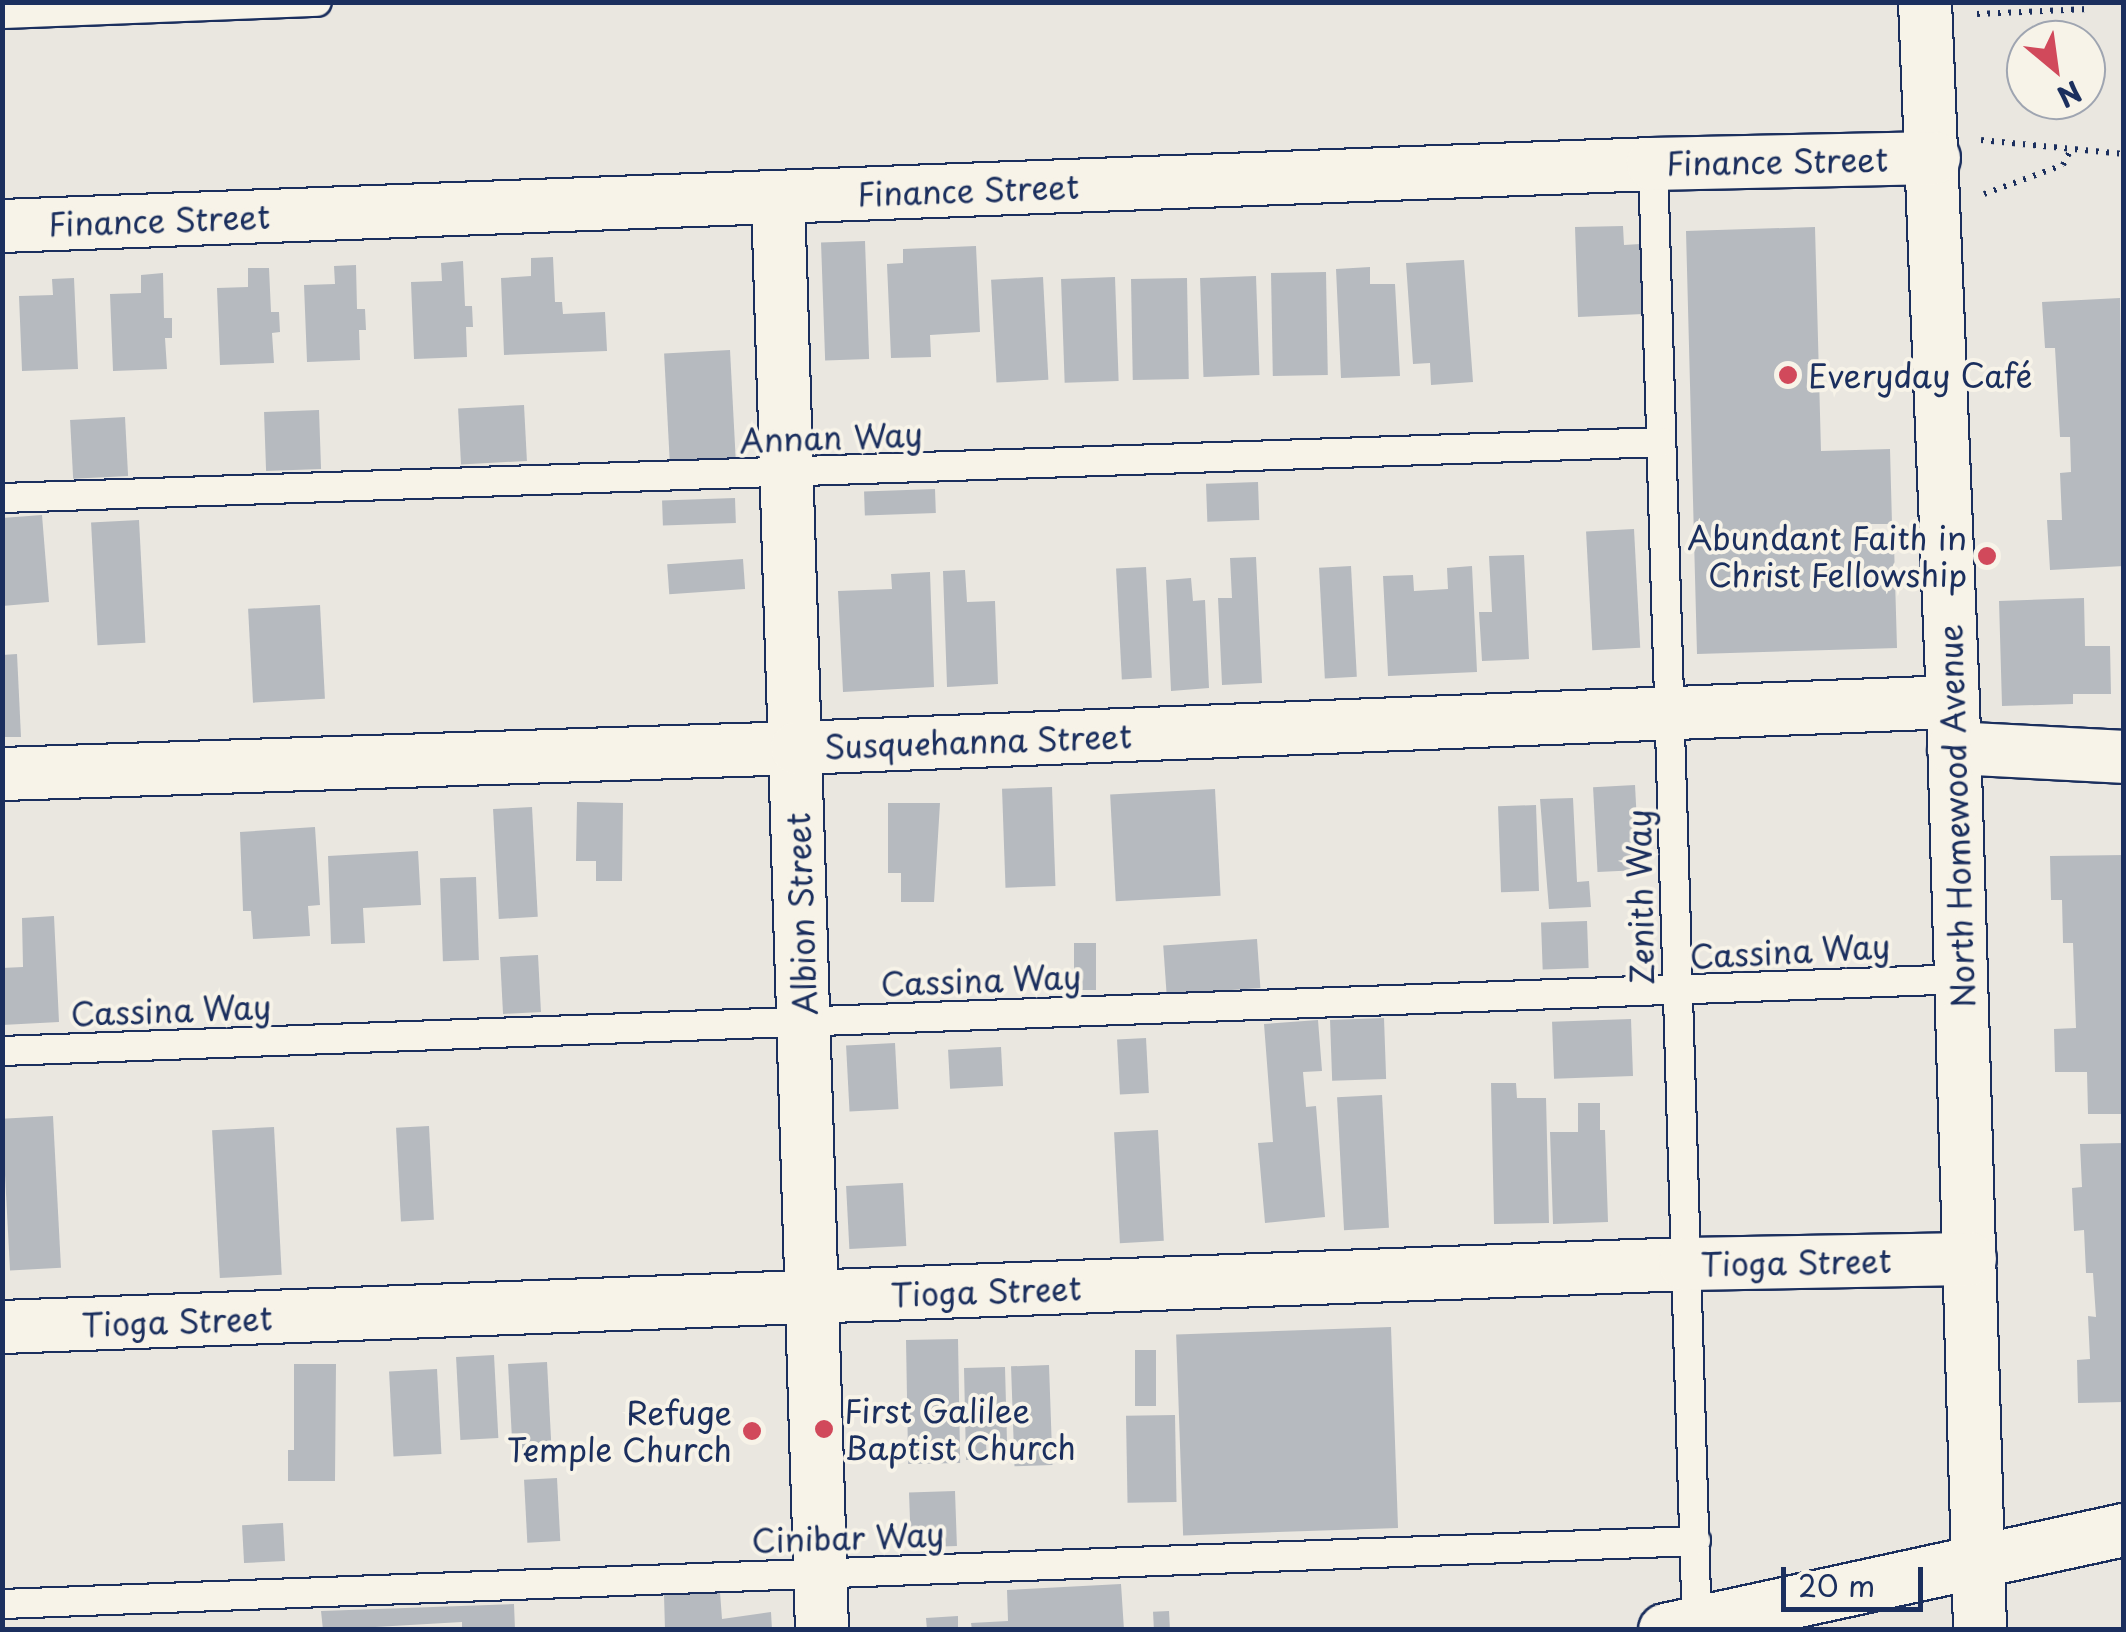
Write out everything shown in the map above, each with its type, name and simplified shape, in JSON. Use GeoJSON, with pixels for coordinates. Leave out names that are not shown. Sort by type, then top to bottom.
{"type":"FeatureCollection","features":[{"type":"Feature","properties":{"kind":"street","name":"North Homewood Avenue"},"geometry":{"type":"LineString","coordinates":[[1925,2],[1957,149],[1953,725],[1980,1630]]}},
{"type":"Feature","properties":{"kind":"street","name":"Finance Street"},"geometry":{"type":"LineString","coordinates":[[2,226],[1654,164],[1957,149]]}},
{"type":"Feature","properties":{"kind":"street","name":"Albion Street"},"geometry":{"type":"LineString","coordinates":[[778,198],[822,1630]]}},
{"type":"Feature","properties":{"kind":"street","name":"Susquehanna Street"},"geometry":{"type":"LineString","coordinates":[[2,774],[1671,714],[1953,725],[2124,757]]}},
{"type":"Feature","properties":{"kind":"street","name":"Tioga Street"},"geometry":{"type":"LineString","coordinates":[[2,1327],[1685,1264],[1970,1258]]}},
{"type":"Feature","properties":{"kind":"street"},"geometry":{"type":"LineString","coordinates":[[1686,1627],[2124,1530]]}},
{"type":"Feature","properties":{"kind":"lane"},"geometry":{"type":"LineString","coordinates":[[2,14],[317,2]]}},
{"type":"Feature","properties":{"kind":"lane","name":"Zenith Way"},"geometry":{"type":"LineString","coordinates":[[1654,164],[1696,1541],[1686,1627]]}},
{"type":"Feature","properties":{"kind":"lane","name":"Annan Way"},"geometry":{"type":"LineString","coordinates":[[2,498],[1661,442]]}},
{"type":"Feature","properties":{"kind":"lane","name":"Cassina Way"},"geometry":{"type":"LineString","coordinates":[[2,1051],[1961,979]]}},
{"type":"Feature","properties":{"kind":"lane","name":"Cinibar Way"},"geometry":{"type":"LineString","coordinates":[[2,1604],[1696,1541]]}},
{"type":"Feature","properties":{"kind":"path"},"geometry":{"type":"LineString","coordinates":[[1977,14],[2088,9]]}},
{"type":"Feature","properties":{"kind":"path"},"geometry":{"type":"LineString","coordinates":[[1957,149],[2071,149],[2124,154]]}},
{"type":"Feature","properties":{"kind":"path"},"geometry":{"type":"LineString","coordinates":[[1984,194],[2062,165],[2071,149]]}},
{"type":"Feature","properties":{"kind":"building"},"geometry":{"type":"Polygon","coordinates":[[[1623,226],[1624,245],[1640,244],[1643,314],[1578,317],[1575,227],[1623,226]]]}},
{"type":"Feature","properties":{"kind":"building"},"geometry":{"type":"Polygon","coordinates":[[[1815,227],[1821,451],[1890,449],[1892,524],[1868,524],[1869,545],[1894,544],[1897,648],[1697,654],[1686,231],[1815,227]]]}},
{"type":"Feature","properties":{"kind":"building"},"geometry":{"type":"Polygon","coordinates":[[[865,241],[869,359],[825,360],[821,243],[865,241]]]}},
{"type":"Feature","properties":{"kind":"building"},"geometry":{"type":"Polygon","coordinates":[[[976,246],[980,332],[930,335],[931,357],[891,358],[887,264],[903,263],[903,249],[976,246]]]}},
{"type":"Feature","properties":{"kind":"building"},"geometry":{"type":"Polygon","coordinates":[[[553,257],[555,302],[562,302],[563,314],[605,312],[607,351],[504,355],[501,278],[531,276],[531,258],[553,257]]]}},
{"type":"Feature","properties":{"kind":"building"},"geometry":{"type":"Polygon","coordinates":[[[1464,260],[1473,382],[1431,385],[1430,363],[1413,364],[1406,263],[1464,260]]]}},
{"type":"Feature","properties":{"kind":"building"},"geometry":{"type":"Polygon","coordinates":[[[463,261],[465,306],[472,306],[473,327],[466,327],[467,357],[414,359],[411,282],[442,281],[441,263],[463,261]]]}},
{"type":"Feature","properties":{"kind":"building"},"geometry":{"type":"Polygon","coordinates":[[[356,265],[357,309],[365,309],[366,330],[359,330],[360,360],[307,362],[304,285],[335,284],[334,266],[356,265]]]}},
{"type":"Feature","properties":{"kind":"building"},"geometry":{"type":"Polygon","coordinates":[[[1370,267],[1370,284],[1395,284],[1400,376],[1341,378],[1336,269],[1370,267]]]}},
{"type":"Feature","properties":{"kind":"building"},"geometry":{"type":"Polygon","coordinates":[[[248,268],[269,268],[271,312],[279,312],[280,332],[272,333],[274,363],[220,365],[217,288],[248,287],[248,268]]]}},
{"type":"Feature","properties":{"kind":"building"},"geometry":{"type":"Polygon","coordinates":[[[1326,272],[1328,375],[1273,376],[1271,273],[1326,272]]]}},
{"type":"Feature","properties":{"kind":"building"},"geometry":{"type":"Polygon","coordinates":[[[163,273],[164,318],[172,318],[172,338],[165,338],[167,369],[113,371],[110,294],[141,293],[141,275],[163,273]]]}},
{"type":"Feature","properties":{"kind":"building"},"geometry":{"type":"Polygon","coordinates":[[[1256,276],[1259,375],[1203,377],[1200,278],[1256,276]]]}},
{"type":"Feature","properties":{"kind":"building"},"geometry":{"type":"Polygon","coordinates":[[[1043,277],[1048,380],[996,383],[991,280],[1043,277]]]}},
{"type":"Feature","properties":{"kind":"building"},"geometry":{"type":"Polygon","coordinates":[[[1115,277],[1119,381],[1065,383],[1061,279],[1115,277]]]}},
{"type":"Feature","properties":{"kind":"building"},"geometry":{"type":"Polygon","coordinates":[[[74,278],[78,369],[22,371],[19,296],[53,295],[52,279],[74,278]]]}},
{"type":"Feature","properties":{"kind":"building"},"geometry":{"type":"Polygon","coordinates":[[[1187,278],[1189,379],[1133,380],[1131,279],[1187,278]]]}},
{"type":"Feature","properties":{"kind":"building"},"geometry":{"type":"Polygon","coordinates":[[[2120,298],[2124,566],[2050,570],[2047,520],[2062,520],[2060,473],[2071,472],[2070,437],[2060,437],[2055,348],[2045,348],[2042,302],[2120,298]]]}},
{"type":"Feature","properties":{"kind":"building"},"geometry":{"type":"Polygon","coordinates":[[[730,350],[736,458],[670,461],[664,353],[730,350]]]}},
{"type":"Feature","properties":{"kind":"building"},"geometry":{"type":"Polygon","coordinates":[[[524,405],[527,461],[461,464],[458,408],[524,405]]]}},
{"type":"Feature","properties":{"kind":"building"},"geometry":{"type":"Polygon","coordinates":[[[319,410],[321,469],[266,471],[264,412],[319,410]]]}},
{"type":"Feature","properties":{"kind":"building"},"geometry":{"type":"Polygon","coordinates":[[[125,417],[128,476],[73,479],[70,420],[125,417]]]}},
{"type":"Feature","properties":{"kind":"building"},"geometry":{"type":"Polygon","coordinates":[[[1258,482],[1259,520],[1207,522],[1206,484],[1258,482]]]}},
{"type":"Feature","properties":{"kind":"building"},"geometry":{"type":"Polygon","coordinates":[[[935,489],[936,513],[865,515],[864,491],[935,489]]]}},
{"type":"Feature","properties":{"kind":"building"},"geometry":{"type":"Polygon","coordinates":[[[735,498],[736,523],[663,526],[662,501],[735,498]]]}},
{"type":"Feature","properties":{"kind":"building"},"geometry":{"type":"Polygon","coordinates":[[[42,515],[49,602],[2,606],[2,518],[42,515]]]}},
{"type":"Feature","properties":{"kind":"building"},"geometry":{"type":"Polygon","coordinates":[[[139,520],[145,643],[98,645],[91,523],[139,520]]]}},
{"type":"Feature","properties":{"kind":"building"},"geometry":{"type":"Polygon","coordinates":[[[1634,529],[1640,648],[1592,650],[1586,532],[1634,529]]]}},
{"type":"Feature","properties":{"kind":"building"},"geometry":{"type":"Polygon","coordinates":[[[1524,555],[1529,659],[1482,661],[1479,612],[1492,612],[1489,556],[1524,555]]]}},
{"type":"Feature","properties":{"kind":"building"},"geometry":{"type":"Polygon","coordinates":[[[1256,557],[1262,683],[1222,685],[1218,598],[1232,598],[1230,558],[1256,557]]]}},
{"type":"Feature","properties":{"kind":"building"},"geometry":{"type":"Polygon","coordinates":[[[743,559],[745,589],[669,594],[667,564],[743,559]]]}},
{"type":"Feature","properties":{"kind":"building"},"geometry":{"type":"Polygon","coordinates":[[[1351,566],[1357,677],[1325,679],[1319,568],[1351,566]]]}},
{"type":"Feature","properties":{"kind":"building"},"geometry":{"type":"Polygon","coordinates":[[[1472,566],[1477,672],[1388,676],[1383,576],[1413,575],[1414,591],[1448,589],[1447,568],[1472,566]]]}},
{"type":"Feature","properties":{"kind":"building"},"geometry":{"type":"Polygon","coordinates":[[[1146,567],[1152,678],[1122,679],[1116,569],[1146,567]]]}},
{"type":"Feature","properties":{"kind":"building"},"geometry":{"type":"Polygon","coordinates":[[[965,570],[967,602],[995,601],[998,684],[947,687],[943,571],[965,570]]]}},
{"type":"Feature","properties":{"kind":"building"},"geometry":{"type":"Polygon","coordinates":[[[930,572],[934,687],[843,692],[838,591],[892,589],[891,574],[930,572]]]}},
{"type":"Feature","properties":{"kind":"building"},"geometry":{"type":"Polygon","coordinates":[[[1191,578],[1193,601],[1205,600],[1209,688],[1171,691],[1166,580],[1191,578]]]}},
{"type":"Feature","properties":{"kind":"building"},"geometry":{"type":"Polygon","coordinates":[[[2084,598],[2085,646],[2110,646],[2111,694],[2073,694],[2073,704],[2002,706],[1999,601],[2084,598]]]}},
{"type":"Feature","properties":{"kind":"building"},"geometry":{"type":"Polygon","coordinates":[[[320,605],[325,699],[253,703],[248,609],[320,605]]]}},
{"type":"Feature","properties":{"kind":"building"},"geometry":{"type":"Polygon","coordinates":[[[17,654],[21,737],[2,737],[2,655],[17,654]]]}},
{"type":"Feature","properties":{"kind":"building"},"geometry":{"type":"Polygon","coordinates":[[[1635,785],[1639,870],[1598,872],[1593,787],[1635,785]]]}},
{"type":"Feature","properties":{"kind":"building"},"geometry":{"type":"Polygon","coordinates":[[[1052,787],[1055,886],[1005,888],[1002,789],[1052,787]]]}},
{"type":"Feature","properties":{"kind":"building"},"geometry":{"type":"Polygon","coordinates":[[[1215,789],[1221,896],[1116,901],[1110,794],[1215,789]]]}},
{"type":"Feature","properties":{"kind":"building"},"geometry":{"type":"Polygon","coordinates":[[[1573,798],[1577,882],[1589,881],[1591,907],[1549,909],[1540,799],[1573,798]]]}},
{"type":"Feature","properties":{"kind":"building"},"geometry":{"type":"Polygon","coordinates":[[[577,802],[623,803],[622,881],[596,881],[596,861],[576,861],[577,802]]]}},
{"type":"Feature","properties":{"kind":"building"},"geometry":{"type":"Polygon","coordinates":[[[888,803],[940,803],[934,902],[901,902],[901,873],[888,873],[888,803]]]}},
{"type":"Feature","properties":{"kind":"building"},"geometry":{"type":"Polygon","coordinates":[[[1536,805],[1539,891],[1501,892],[1498,806],[1536,805]]]}},
{"type":"Feature","properties":{"kind":"building"},"geometry":{"type":"Polygon","coordinates":[[[532,807],[538,917],[499,919],[493,809],[532,807]]]}},
{"type":"Feature","properties":{"kind":"building"},"geometry":{"type":"Polygon","coordinates":[[[315,827],[320,905],[308,906],[310,936],[253,939],[251,911],[243,911],[240,832],[315,827]]]}},
{"type":"Feature","properties":{"kind":"building"},"geometry":{"type":"Polygon","coordinates":[[[418,851],[421,905],[363,908],[365,943],[331,944],[328,856],[418,851]]]}},
{"type":"Feature","properties":{"kind":"building"},"geometry":{"type":"Polygon","coordinates":[[[2124,855],[2124,1114],[2088,1114],[2087,1072],[2055,1072],[2054,1029],[2076,1028],[2073,943],[2063,943],[2062,900],[2051,900],[2050,856],[2124,855]]]}},
{"type":"Feature","properties":{"kind":"building"},"geometry":{"type":"Polygon","coordinates":[[[476,877],[479,960],[443,961],[440,878],[476,877]]]}},
{"type":"Feature","properties":{"kind":"building"},"geometry":{"type":"Polygon","coordinates":[[[54,916],[59,1022],[2,1025],[2,968],[23,967],[22,918],[54,916]]]}},
{"type":"Feature","properties":{"kind":"building"},"geometry":{"type":"Polygon","coordinates":[[[1587,921],[1589,968],[1543,970],[1541,923],[1587,921]]]}},
{"type":"Feature","properties":{"kind":"building"},"geometry":{"type":"Polygon","coordinates":[[[1257,939],[1260,988],[1167,994],[1163,946],[1257,939]]]}},
{"type":"Feature","properties":{"kind":"building"},"geometry":{"type":"Polygon","coordinates":[[[1074,943],[1096,943],[1096,990],[1074,990],[1074,943]]]}},
{"type":"Feature","properties":{"kind":"building"},"geometry":{"type":"Polygon","coordinates":[[[538,955],[541,1012],[503,1014],[500,957],[538,955]]]}},
{"type":"Feature","properties":{"kind":"building"},"geometry":{"type":"Polygon","coordinates":[[[1384,1018],[1386,1079],[1332,1081],[1330,1020],[1384,1018]]]}},
{"type":"Feature","properties":{"kind":"building"},"geometry":{"type":"Polygon","coordinates":[[[1631,1019],[1633,1076],[1554,1079],[1552,1022],[1631,1019]]]}},
{"type":"Feature","properties":{"kind":"building"},"geometry":{"type":"Polygon","coordinates":[[[1318,1020],[1322,1071],[1303,1072],[1306,1107],[1316,1106],[1325,1217],[1265,1223],[1258,1143],[1273,1142],[1264,1024],[1318,1020]]]}},
{"type":"Feature","properties":{"kind":"building"},"geometry":{"type":"Polygon","coordinates":[[[1146,1038],[1149,1093],[1120,1094],[1117,1040],[1146,1038]]]}},
{"type":"Feature","properties":{"kind":"building"},"geometry":{"type":"Polygon","coordinates":[[[895,1043],[898,1109],[850,1111],[846,1046],[895,1043]]]}},
{"type":"Feature","properties":{"kind":"building"},"geometry":{"type":"Polygon","coordinates":[[[1001,1047],[1003,1086],[950,1089],[948,1050],[1001,1047]]]}},
{"type":"Feature","properties":{"kind":"building"},"geometry":{"type":"Polygon","coordinates":[[[1491,1083],[1516,1083],[1517,1098],[1546,1098],[1549,1223],[1494,1224],[1491,1083]]]}},
{"type":"Feature","properties":{"kind":"building"},"geometry":{"type":"Polygon","coordinates":[[[1382,1095],[1389,1228],[1344,1230],[1337,1097],[1382,1095]]]}},
{"type":"Feature","properties":{"kind":"building"},"geometry":{"type":"Polygon","coordinates":[[[1578,1103],[1600,1103],[1600,1130],[1605,1130],[1608,1222],[1553,1224],[1550,1132],[1578,1132],[1578,1103]]]}},
{"type":"Feature","properties":{"kind":"building"},"geometry":{"type":"Polygon","coordinates":[[[53,1116],[61,1268],[10,1270],[2,1119],[53,1116]]]}},
{"type":"Feature","properties":{"kind":"building"},"geometry":{"type":"Polygon","coordinates":[[[429,1126],[434,1220],[401,1222],[396,1128],[429,1126]]]}},
{"type":"Feature","properties":{"kind":"building"},"geometry":{"type":"Polygon","coordinates":[[[274,1127],[282,1275],[220,1278],[212,1130],[274,1127]]]}},
{"type":"Feature","properties":{"kind":"building"},"geometry":{"type":"Polygon","coordinates":[[[1158,1130],[1164,1241],[1120,1243],[1114,1132],[1158,1130]]]}},
{"type":"Feature","properties":{"kind":"building"},"geometry":{"type":"Polygon","coordinates":[[[2124,1143],[2124,1402],[2078,1403],[2077,1360],[2090,1359],[2088,1316],[2096,1317],[2093,1273],[2086,1273],[2084,1230],[2074,1231],[2072,1188],[2082,1187],[2080,1144],[2124,1143]]]}},
{"type":"Feature","properties":{"kind":"building"},"geometry":{"type":"Polygon","coordinates":[[[903,1183],[906,1246],[849,1249],[846,1186],[903,1183]]]}},
{"type":"Feature","properties":{"kind":"building"},"geometry":{"type":"Polygon","coordinates":[[[1391,1327],[1398,1528],[1183,1535],[1176,1335],[1391,1327]]]}},
{"type":"Feature","properties":{"kind":"building"},"geometry":{"type":"Polygon","coordinates":[[[958,1339],[960,1463],[908,1464],[906,1340],[958,1339]]]}},
{"type":"Feature","properties":{"kind":"building"},"geometry":{"type":"Polygon","coordinates":[[[1135,1350],[1156,1350],[1156,1406],[1135,1406],[1135,1350]]]}},
{"type":"Feature","properties":{"kind":"building"},"geometry":{"type":"Polygon","coordinates":[[[494,1355],[498,1438],[460,1440],[456,1357],[494,1355]]]}},
{"type":"Feature","properties":{"kind":"building"},"geometry":{"type":"Polygon","coordinates":[[[547,1362],[552,1452],[513,1454],[508,1364],[547,1362]]]}},
{"type":"Feature","properties":{"kind":"building"},"geometry":{"type":"Polygon","coordinates":[[[294,1364],[336,1364],[335,1481],[288,1481],[288,1450],[294,1450],[294,1364]]]}},
{"type":"Feature","properties":{"kind":"building"},"geometry":{"type":"Polygon","coordinates":[[[1049,1365],[1052,1465],[1015,1466],[1011,1366],[1049,1365]]]}},
{"type":"Feature","properties":{"kind":"building"},"geometry":{"type":"Polygon","coordinates":[[[1005,1367],[1007,1442],[986,1443],[987,1460],[966,1460],[964,1368],[1005,1367]]]}},
{"type":"Feature","properties":{"kind":"building"},"geometry":{"type":"Polygon","coordinates":[[[437,1369],[441,1454],[394,1456],[389,1372],[437,1369]]]}},
{"type":"Feature","properties":{"kind":"building"},"geometry":{"type":"Polygon","coordinates":[[[1175,1415],[1177,1502],[1128,1503],[1126,1416],[1175,1415]]]}},
{"type":"Feature","properties":{"kind":"building"},"geometry":{"type":"Polygon","coordinates":[[[557,1478],[560,1541],[527,1543],[524,1480],[557,1478]]]}},
{"type":"Feature","properties":{"kind":"building"},"geometry":{"type":"Polygon","coordinates":[[[955,1491],[957,1546],[911,1548],[909,1493],[955,1491]]]}},
{"type":"Feature","properties":{"kind":"building"},"geometry":{"type":"Polygon","coordinates":[[[283,1523],[285,1561],[244,1563],[242,1525],[283,1523]]]}},
{"type":"Feature","properties":{"kind":"building"},"geometry":{"type":"Polygon","coordinates":[[[1121,1584],[1124,1630],[972,1630],[971,1623],[1008,1621],[1007,1590],[1121,1584]]]}},
{"type":"Feature","properties":{"kind":"building"},"geometry":{"type":"Polygon","coordinates":[[[720,1592],[722,1619],[771,1612],[772,1630],[665,1630],[664,1595],[720,1592]]]}},
{"type":"Feature","properties":{"kind":"building"},"geometry":{"type":"Polygon","coordinates":[[[514,1604],[515,1630],[462,1630],[462,1622],[323,1630],[321,1611],[514,1604]]]}},
{"type":"Feature","properties":{"kind":"building"},"geometry":{"type":"Polygon","coordinates":[[[1169,1611],[1170,1630],[1154,1630],[1153,1612],[1169,1611]]]}},
{"type":"Feature","properties":{"kind":"building"},"geometry":{"type":"Polygon","coordinates":[[[958,1616],[958,1630],[927,1630],[926,1618],[958,1616]]]}},
{"type":"Feature","properties":{"kind":"place","name":"Everyday Café"},"geometry":{"type":"Point","coordinates":[1788,375]}},
{"type":"Feature","properties":{"kind":"place","name":"Abundant Faith in Christ Fellowship"},"geometry":{"type":"Point","coordinates":[1987,556]}},
{"type":"Feature","properties":{"kind":"place","name":"First Galilee Baptist Church"},"geometry":{"type":"Point","coordinates":[824,1429]}},
{"type":"Feature","properties":{"kind":"place","name":"Refuge Temple Church"},"geometry":{"type":"Point","coordinates":[752,1431]}}]}
